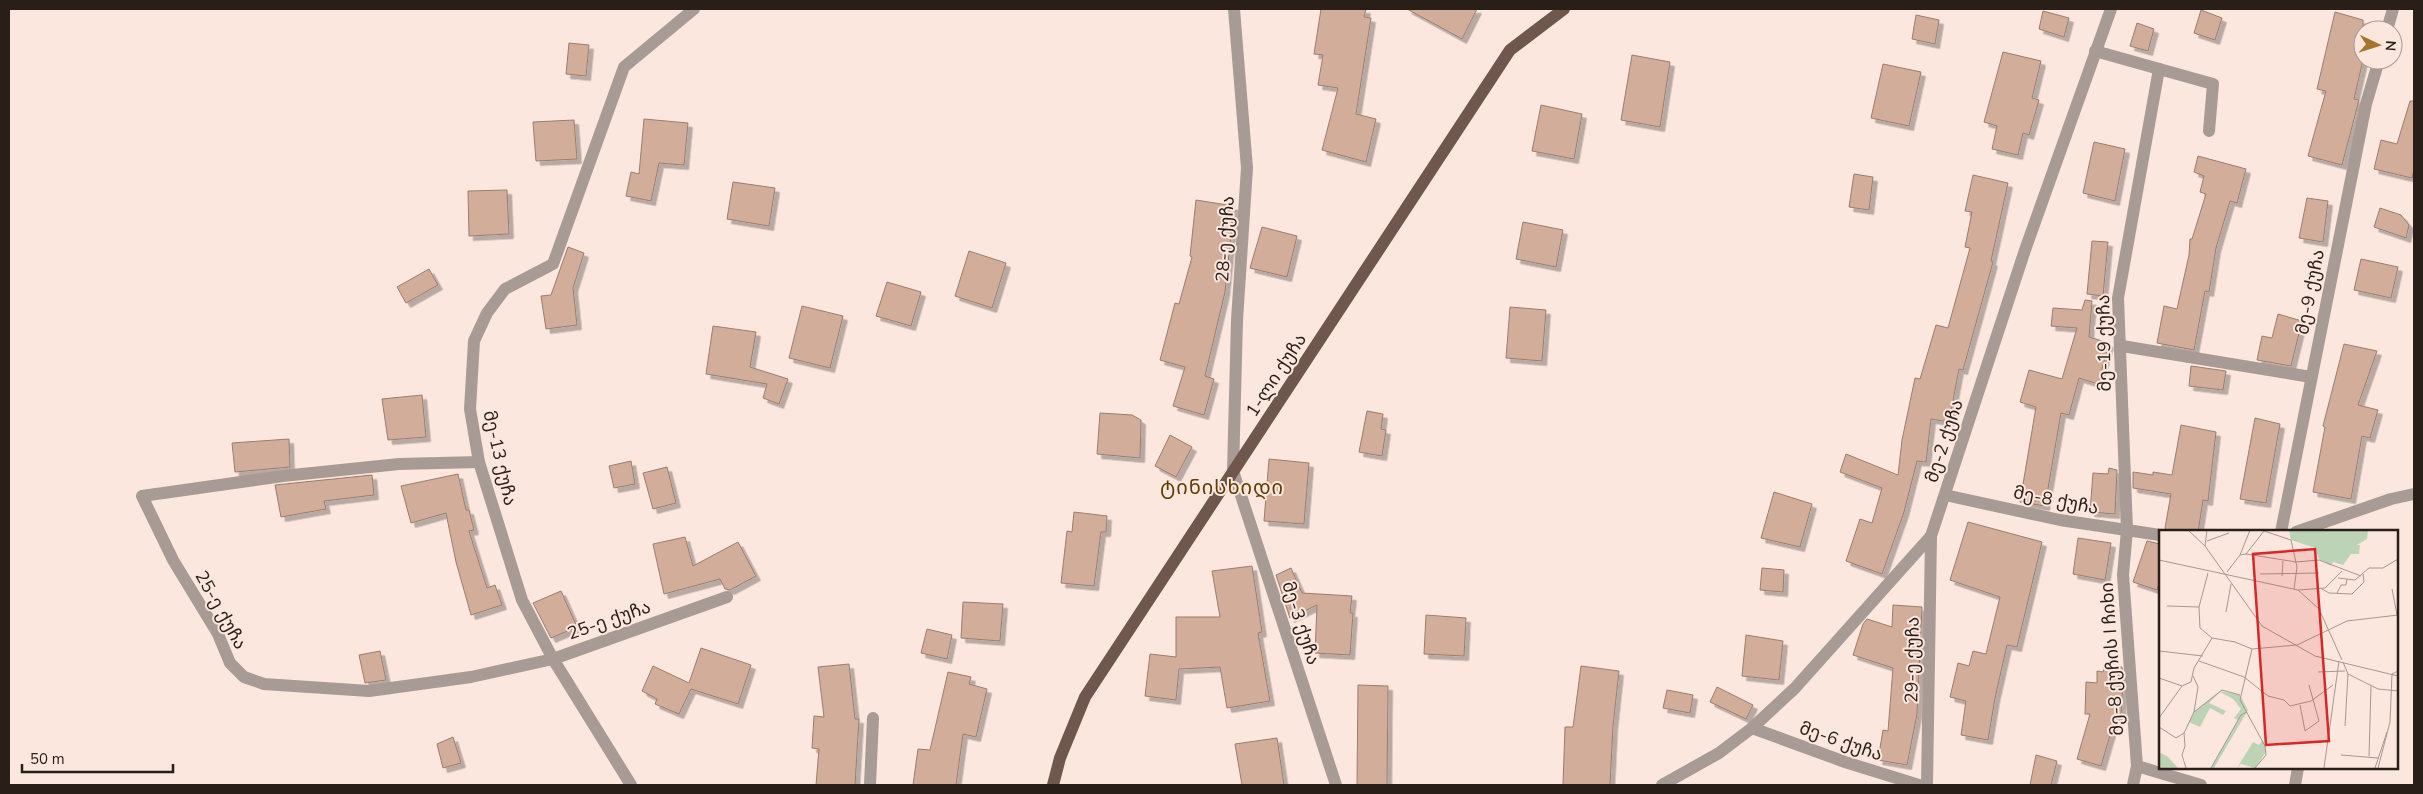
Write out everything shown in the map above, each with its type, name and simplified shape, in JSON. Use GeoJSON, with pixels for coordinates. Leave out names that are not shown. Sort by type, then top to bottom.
{"type":"FeatureCollection","features":[{"type":"Feature","properties":{"kind":"main road","name":"1-ლი ქუჩა"},"geometry":{"type":"LineString","coordinates":[[1053,785],[1060,758],[1085,697],[1510,50],[1564,9]]}},
{"type":"Feature","properties":{"kind":"street","name":"მე-13 ქუჩა"},"geometry":{"type":"LineString","coordinates":[[631,785],[553,659],[522,600],[479,462],[470,409],[474,341],[487,313],[506,289],[553,264],[624,67],[694,9]]}},
{"type":"Feature","properties":{"kind":"street","name":"28-ე ქუჩა"},"geometry":{"type":"LineString","coordinates":[[1233,472],[1237,320],[1247,168],[1234,9]]}},
{"type":"Feature","properties":{"kind":"street","name":"მე-2 ქუჩა"},"geometry":{"type":"LineString","coordinates":[[1662,785],[1719,753],[1752,728],[1795,688],[1931,536],[2025,250],[2111,9]]}},
{"type":"Feature","properties":{"kind":"street"},"geometry":{"type":"LineString","coordinates":[[2095,51],[2213,84],[2209,131]]}},
{"type":"Feature","properties":{"kind":"street","name":"მე-19 ქუჩა"},"geometry":{"type":"LineString","coordinates":[[2127,530],[2122,346],[2118,298],[2159,69]]}},
{"type":"Feature","properties":{"kind":"street","name":"მე-9 ქუჩა"},"geometry":{"type":"LineString","coordinates":[[2281,530],[2366,104],[2376,70]]}},
{"type":"Feature","properties":{"kind":"street"},"geometry":{"type":"LineString","coordinates":[[2122,346],[2311,377]]}},
{"type":"Feature","properties":{"kind":"street","name":"25-ე ქუჩა"},"geometry":{"type":"LineString","coordinates":[[479,462],[399,464],[283,476],[142,496],[173,560],[218,634],[230,663],[244,677],[264,684],[369,692],[471,676],[553,659],[727,597]]}},
{"type":"Feature","properties":{"kind":"street","name":"მე-3 ქუჩა"},"geometry":{"type":"LineString","coordinates":[[1233,472],[1336,785]]}},
{"type":"Feature","properties":{"kind":"street"},"geometry":{"type":"LineString","coordinates":[[2302,530],[2391,499],[2414,494]]}},
{"type":"Feature","properties":{"kind":"street","name":"მე-8 ქუჩა"},"geometry":{"type":"LineString","coordinates":[[1945,495],[2060,520],[2159,535]]}},
{"type":"Feature","properties":{"kind":"street","name":"მე-8 ქუჩის I ჩიხი"},"geometry":{"type":"LineString","coordinates":[[2127,530],[2123,575],[2137,766],[2133,785]]}},
{"type":"Feature","properties":{"kind":"street","name":"29-ე ქუჩა"},"geometry":{"type":"LineString","coordinates":[[1927,785],[1931,536]]}},
{"type":"Feature","properties":{"kind":"street"},"geometry":{"type":"LineString","coordinates":[[870,785],[873,718]]}},
{"type":"Feature","properties":{"kind":"street","name":"მე-6 ქუჩა"},"geometry":{"type":"LineString","coordinates":[[1752,728],[1845,762],[1919,785]]}},
{"type":"Feature","properties":{"kind":"street"},"geometry":{"type":"LineString","coordinates":[[2137,766],[2201,785]]}},
{"type":"Feature","properties":{"kind":"street"},"geometry":{"type":"LineString","coordinates":[[2295,785],[2298,769]]}},
{"type":"Feature","properties":{"kind":"building"},"geometry":{"type":"Polygon","coordinates":[[[1321,9],[1366,9],[1364,17],[1371,18],[1356,114],[1376,119],[1366,162],[1322,150],[1338,88],[1318,85],[1323,55],[1314,54],[1321,9]]]}},
{"type":"Feature","properties":{"kind":"building"},"geometry":{"type":"Polygon","coordinates":[[[1407,9],[1477,9],[1462,39],[1407,9]]]}},
{"type":"Feature","properties":{"kind":"building"},"geometry":{"type":"Polygon","coordinates":[[[2201,10],[2222,18],[2215,40],[2194,33],[2201,10]]]}},
{"type":"Feature","properties":{"kind":"building"},"geometry":{"type":"Polygon","coordinates":[[[2043,11],[2069,18],[2064,37],[2039,29],[2043,11]]]}},
{"type":"Feature","properties":{"kind":"building"},"geometry":{"type":"Polygon","coordinates":[[[2335,12],[2363,20],[2353,20],[2353,70],[2361,70],[2354,99],[2359,100],[2342,165],[2308,156],[2326,91],[2317,89],[2335,12]]]}},
{"type":"Feature","properties":{"kind":"building"},"geometry":{"type":"Polygon","coordinates":[[[1916,15],[1939,20],[1935,44],[1912,39],[1916,15]]]}},
{"type":"Feature","properties":{"kind":"building"},"geometry":{"type":"Polygon","coordinates":[[[2137,23],[2154,29],[2148,51],[2130,46],[2137,23]]]}},
{"type":"Feature","properties":{"kind":"building"},"geometry":{"type":"Polygon","coordinates":[[[569,43],[589,45],[586,76],[566,74],[569,43]]]}},
{"type":"Feature","properties":{"kind":"building"},"geometry":{"type":"Polygon","coordinates":[[[2003,52],[2041,61],[2032,98],[2039,100],[2029,135],[2023,133],[2018,155],[1992,149],[1997,126],[1984,122],[2003,52]]]}},
{"type":"Feature","properties":{"kind":"building"},"geometry":{"type":"Polygon","coordinates":[[[1632,55],[1670,62],[1660,127],[1621,120],[1632,55]]]}},
{"type":"Feature","properties":{"kind":"building"},"geometry":{"type":"Polygon","coordinates":[[[1883,64],[1921,72],[1909,126],[1871,118],[1883,64]]]}},
{"type":"Feature","properties":{"kind":"building"},"geometry":{"type":"Polygon","coordinates":[[[2410,101],[2414,101],[2414,170],[2412,178],[2374,169],[2381,140],[2397,144],[2410,101]]]}},
{"type":"Feature","properties":{"kind":"building"},"geometry":{"type":"Polygon","coordinates":[[[1541,105],[1582,114],[1574,159],[1532,151],[1541,105]]]}},
{"type":"Feature","properties":{"kind":"building"},"geometry":{"type":"Polygon","coordinates":[[[644,119],[688,123],[684,165],[659,163],[651,201],[626,196],[631,172],[639,174],[644,119]]]}},
{"type":"Feature","properties":{"kind":"building"},"geometry":{"type":"Polygon","coordinates":[[[574,120],[577,159],[536,161],[533,122],[574,120]]]}},
{"type":"Feature","properties":{"kind":"building"},"geometry":{"type":"Polygon","coordinates":[[[2094,142],[2125,149],[2115,201],[2083,193],[2094,142]]]}},
{"type":"Feature","properties":{"kind":"building"},"geometry":{"type":"Polygon","coordinates":[[[2198,156],[2246,169],[2237,203],[2230,201],[2216,248],[2209,292],[2205,291],[2194,350],[2157,343],[2164,306],[2177,309],[2189,255],[2190,239],[2192,239],[2206,194],[2200,192],[2204,176],[2194,172],[2198,156]]]}},
{"type":"Feature","properties":{"kind":"building"},"geometry":{"type":"Polygon","coordinates":[[[1854,174],[1873,177],[1869,210],[1849,207],[1854,174]]]}},
{"type":"Feature","properties":{"kind":"building"},"geometry":{"type":"Polygon","coordinates":[[[1973,175],[2008,183],[1991,261],[1993,262],[1963,370],[1959,369],[1949,422],[1931,419],[1926,462],[1917,461],[1904,512],[1882,574],[1846,561],[1860,519],[1872,523],[1882,488],[1840,472],[1846,454],[1898,475],[1902,440],[1915,378],[1920,379],[1936,325],[1948,328],[1970,248],[1965,247],[1972,212],[1965,211],[1973,175]]]}},
{"type":"Feature","properties":{"kind":"building"},"geometry":{"type":"Polygon","coordinates":[[[733,182],[775,188],[769,226],[727,219],[733,182]]]}},
{"type":"Feature","properties":{"kind":"building"},"geometry":{"type":"Polygon","coordinates":[[[507,190],[509,234],[469,236],[468,191],[507,190]]]}},
{"type":"Feature","properties":{"kind":"building"},"geometry":{"type":"Polygon","coordinates":[[[2307,198],[2328,201],[2323,242],[2299,238],[2307,198]]]}},
{"type":"Feature","properties":{"kind":"building"},"geometry":{"type":"Polygon","coordinates":[[[1196,200],[1234,206],[1225,292],[1205,376],[1214,379],[1204,415],[1173,406],[1185,367],[1160,360],[1175,303],[1179,304],[1192,257],[1190,256],[1196,200]]]}},
{"type":"Feature","properties":{"kind":"building"},"geometry":{"type":"Polygon","coordinates":[[[2380,208],[2401,215],[2409,225],[2406,238],[2374,227],[2380,208]]]}},
{"type":"Feature","properties":{"kind":"building"},"geometry":{"type":"Polygon","coordinates":[[[1523,222],[1563,230],[1556,267],[1516,259],[1523,222]]]}},
{"type":"Feature","properties":{"kind":"building"},"geometry":{"type":"Polygon","coordinates":[[[1262,227],[1297,236],[1287,277],[1250,268],[1262,227]]]}},
{"type":"Feature","properties":{"kind":"building"},"geometry":{"type":"Polygon","coordinates":[[[2092,241],[2108,242],[2103,296],[2087,294],[2092,241]]]}},
{"type":"Feature","properties":{"kind":"building"},"geometry":{"type":"Polygon","coordinates":[[[568,247],[584,253],[573,288],[577,325],[546,329],[541,296],[551,295],[568,247]]]}},
{"type":"Feature","properties":{"kind":"building"},"geometry":{"type":"Polygon","coordinates":[[[969,251],[1006,263],[992,308],[955,296],[969,251]]]}},
{"type":"Feature","properties":{"kind":"building"},"geometry":{"type":"Polygon","coordinates":[[[2361,259],[2398,267],[2391,298],[2354,290],[2361,259]]]}},
{"type":"Feature","properties":{"kind":"building"},"geometry":{"type":"Polygon","coordinates":[[[429,269],[438,285],[406,303],[397,287],[429,269]]]}},
{"type":"Feature","properties":{"kind":"building"},"geometry":{"type":"Polygon","coordinates":[[[887,282],[921,292],[911,326],[876,316],[887,282]]]}},
{"type":"Feature","properties":{"kind":"building"},"geometry":{"type":"Polygon","coordinates":[[[2085,300],[2092,301],[2089,337],[2109,343],[2098,384],[2079,378],[2069,415],[2061,413],[2045,506],[2020,502],[2036,407],[2020,402],[2029,370],[2062,379],[2077,328],[2051,326],[2053,308],[2082,310],[2085,300]]]}},
{"type":"Feature","properties":{"kind":"building"},"geometry":{"type":"Polygon","coordinates":[[[802,306],[843,316],[830,368],[789,358],[802,306]]]}},
{"type":"Feature","properties":{"kind":"building"},"geometry":{"type":"Polygon","coordinates":[[[1510,307],[1546,310],[1542,361],[1506,358],[1510,307]]]}},
{"type":"Feature","properties":{"kind":"building"},"geometry":{"type":"Polygon","coordinates":[[[2278,314],[2302,321],[2291,366],[2257,360],[2262,336],[2272,338],[2278,314]]]}},
{"type":"Feature","properties":{"kind":"building"},"geometry":{"type":"Polygon","coordinates":[[[713,326],[756,332],[750,367],[788,379],[779,404],[763,398],[767,384],[706,374],[713,326]]]}},
{"type":"Feature","properties":{"kind":"building"},"geometry":{"type":"Polygon","coordinates":[[[2344,344],[2377,351],[2358,405],[2378,410],[2370,438],[2362,436],[2351,499],[2313,492],[2325,427],[2323,426],[2344,344]]]}},
{"type":"Feature","properties":{"kind":"building"},"geometry":{"type":"Polygon","coordinates":[[[2191,366],[2226,371],[2223,390],[2189,386],[2191,366]]]}},
{"type":"Feature","properties":{"kind":"building"},"geometry":{"type":"Polygon","coordinates":[[[422,395],[426,437],[388,440],[382,399],[422,395]]]}},
{"type":"Feature","properties":{"kind":"building"},"geometry":{"type":"Polygon","coordinates":[[[1367,411],[1383,414],[1381,429],[1386,430],[1382,456],[1359,452],[1367,411]]]}},
{"type":"Feature","properties":{"kind":"building"},"geometry":{"type":"Polygon","coordinates":[[[1100,413],[1132,415],[1141,420],[1140,458],[1097,454],[1100,413]]]}},
{"type":"Feature","properties":{"kind":"building"},"geometry":{"type":"Polygon","coordinates":[[[2255,418],[2280,424],[2266,503],[2240,499],[2255,418]]]}},
{"type":"Feature","properties":{"kind":"building"},"geometry":{"type":"Polygon","coordinates":[[[2181,425],[2216,432],[2208,501],[2203,500],[2198,530],[2166,530],[2171,494],[2133,488],[2133,472],[2153,475],[2153,472],[2172,475],[2181,425]]]}},
{"type":"Feature","properties":{"kind":"building"},"geometry":{"type":"Polygon","coordinates":[[[1170,435],[1192,447],[1176,477],[1155,466],[1170,435]]]}},
{"type":"Feature","properties":{"kind":"building"},"geometry":{"type":"Polygon","coordinates":[[[289,439],[290,467],[235,472],[232,443],[289,439]]]}},
{"type":"Feature","properties":{"kind":"building"},"geometry":{"type":"Polygon","coordinates":[[[1269,459],[1309,463],[1304,524],[1264,521],[1269,459]]]}},
{"type":"Feature","properties":{"kind":"building"},"geometry":{"type":"Polygon","coordinates":[[[631,461],[635,484],[614,488],[609,466],[631,461]]]}},
{"type":"Feature","properties":{"kind":"building"},"geometry":{"type":"Polygon","coordinates":[[[667,467],[676,503],[653,509],[643,473],[667,467]]]}},
{"type":"Feature","properties":{"kind":"building"},"geometry":{"type":"Polygon","coordinates":[[[2109,468],[2117,470],[2115,514],[2090,512],[2093,473],[2108,474],[2109,468]]]}},
{"type":"Feature","properties":{"kind":"building"},"geometry":{"type":"Polygon","coordinates":[[[458,474],[466,510],[469,510],[474,530],[469,531],[487,588],[495,585],[502,605],[471,615],[456,562],[446,513],[411,523],[401,486],[458,474]]]}},
{"type":"Feature","properties":{"kind":"building"},"geometry":{"type":"Polygon","coordinates":[[[372,475],[374,495],[324,501],[326,509],[281,517],[275,485],[372,475]]]}},
{"type":"Feature","properties":{"kind":"building"},"geometry":{"type":"Polygon","coordinates":[[[1774,492],[1812,504],[1800,547],[1761,538],[1774,492]]]}},
{"type":"Feature","properties":{"kind":"building"},"geometry":{"type":"Polygon","coordinates":[[[1074,512],[1107,516],[1106,532],[1101,532],[1094,586],[1061,583],[1067,531],[1072,532],[1074,512]]]}},
{"type":"Feature","properties":{"kind":"building"},"geometry":{"type":"Polygon","coordinates":[[[1968,522],[2042,542],[2017,647],[2007,645],[1988,740],[1961,735],[1966,701],[1950,697],[1958,663],[1969,666],[1973,651],[1986,654],[2000,597],[1950,580],[1968,522]]]}},
{"type":"Feature","properties":{"kind":"building"},"geometry":{"type":"Polygon","coordinates":[[[685,537],[693,566],[738,542],[756,576],[730,590],[725,589],[720,579],[664,594],[653,544],[685,537]]]}},
{"type":"Feature","properties":{"kind":"building"},"geometry":{"type":"Polygon","coordinates":[[[2078,538],[2111,543],[2105,580],[2073,574],[2078,538]]]}},
{"type":"Feature","properties":{"kind":"building"},"geometry":{"type":"Polygon","coordinates":[[[2147,541],[2159,544],[2159,583],[2157,590],[2133,582],[2147,541]]]}},
{"type":"Feature","properties":{"kind":"building"},"geometry":{"type":"Polygon","coordinates":[[[1252,566],[1262,632],[1258,633],[1270,701],[1227,708],[1220,667],[1179,669],[1176,700],[1145,696],[1150,654],[1176,657],[1176,617],[1220,617],[1212,571],[1252,566]]]}},
{"type":"Feature","properties":{"kind":"building"},"geometry":{"type":"Polygon","coordinates":[[[1291,568],[1302,593],[1352,596],[1350,613],[1353,613],[1350,655],[1315,653],[1317,605],[1290,618],[1276,575],[1291,568]]]}},
{"type":"Feature","properties":{"kind":"building"},"geometry":{"type":"Polygon","coordinates":[[[1762,568],[1784,570],[1783,592],[1760,590],[1762,568]]]}},
{"type":"Feature","properties":{"kind":"building"},"geometry":{"type":"Polygon","coordinates":[[[561,591],[577,627],[551,638],[533,603],[561,591]]]}},
{"type":"Feature","properties":{"kind":"building"},"geometry":{"type":"Polygon","coordinates":[[[963,602],[1003,604],[1000,641],[961,638],[963,602]]]}},
{"type":"Feature","properties":{"kind":"building"},"geometry":{"type":"Polygon","coordinates":[[[1893,605],[1922,607],[1917,714],[1907,765],[1878,760],[1883,730],[1888,731],[1893,668],[1853,655],[1863,624],[1867,619],[1892,627],[1893,605]]]}},
{"type":"Feature","properties":{"kind":"building"},"geometry":{"type":"Polygon","coordinates":[[[1426,615],[1466,618],[1464,656],[1424,654],[1426,615]]]}},
{"type":"Feature","properties":{"kind":"building"},"geometry":{"type":"Polygon","coordinates":[[[927,629],[952,635],[947,659],[921,653],[927,629]]]}},
{"type":"Feature","properties":{"kind":"building"},"geometry":{"type":"Polygon","coordinates":[[[1746,635],[1783,641],[1779,680],[1742,676],[1746,635]]]}},
{"type":"Feature","properties":{"kind":"building"},"geometry":{"type":"Polygon","coordinates":[[[701,648],[751,665],[738,704],[691,689],[679,714],[655,704],[657,699],[642,691],[653,666],[689,683],[701,648]]]}},
{"type":"Feature","properties":{"kind":"building"},"geometry":{"type":"Polygon","coordinates":[[[380,651],[386,680],[365,683],[359,655],[380,651]]]}},
{"type":"Feature","properties":{"kind":"building"},"geometry":{"type":"Polygon","coordinates":[[[849,664],[855,719],[859,719],[855,785],[816,785],[819,749],[812,748],[814,716],[824,717],[818,667],[849,664]]]}},
{"type":"Feature","properties":{"kind":"building"},"geometry":{"type":"Polygon","coordinates":[[[1581,666],[1619,671],[1613,726],[1610,785],[1563,785],[1565,727],[1573,727],[1581,666]]]}},
{"type":"Feature","properties":{"kind":"building"},"geometry":{"type":"Polygon","coordinates":[[[2105,666],[2122,667],[2123,681],[2121,715],[2116,715],[2101,766],[2077,759],[2090,714],[2085,714],[2086,682],[2097,683],[2097,671],[2103,672],[2105,666]]]}},
{"type":"Feature","properties":{"kind":"building"},"geometry":{"type":"Polygon","coordinates":[[[948,672],[971,677],[969,684],[987,689],[976,737],[963,734],[956,785],[913,785],[918,749],[930,750],[948,672]]]}},
{"type":"Feature","properties":{"kind":"building"},"geometry":{"type":"Polygon","coordinates":[[[1358,685],[1388,686],[1387,785],[1357,785],[1358,685]]]}},
{"type":"Feature","properties":{"kind":"building"},"geometry":{"type":"Polygon","coordinates":[[[1717,687],[1753,705],[1746,719],[1710,702],[1717,687]]]}},
{"type":"Feature","properties":{"kind":"building"},"geometry":{"type":"Polygon","coordinates":[[[1667,690],[1693,695],[1690,713],[1663,708],[1667,690]]]}},
{"type":"Feature","properties":{"kind":"building"},"geometry":{"type":"Polygon","coordinates":[[[453,737],[461,763],[443,768],[437,744],[453,737]]]}},
{"type":"Feature","properties":{"kind":"building"},"geometry":{"type":"Polygon","coordinates":[[[1277,738],[1284,785],[1242,785],[1235,744],[1277,738]]]}},
{"type":"Feature","properties":{"kind":"building"},"geometry":{"type":"Polygon","coordinates":[[[2036,755],[2057,761],[2051,785],[2030,785],[2036,755]]]}},
{"type":"Feature","properties":{"kind":"district","name":"ტინისხიდი"},"geometry":{"type":"Point","coordinates":[1222,487]}}]}
